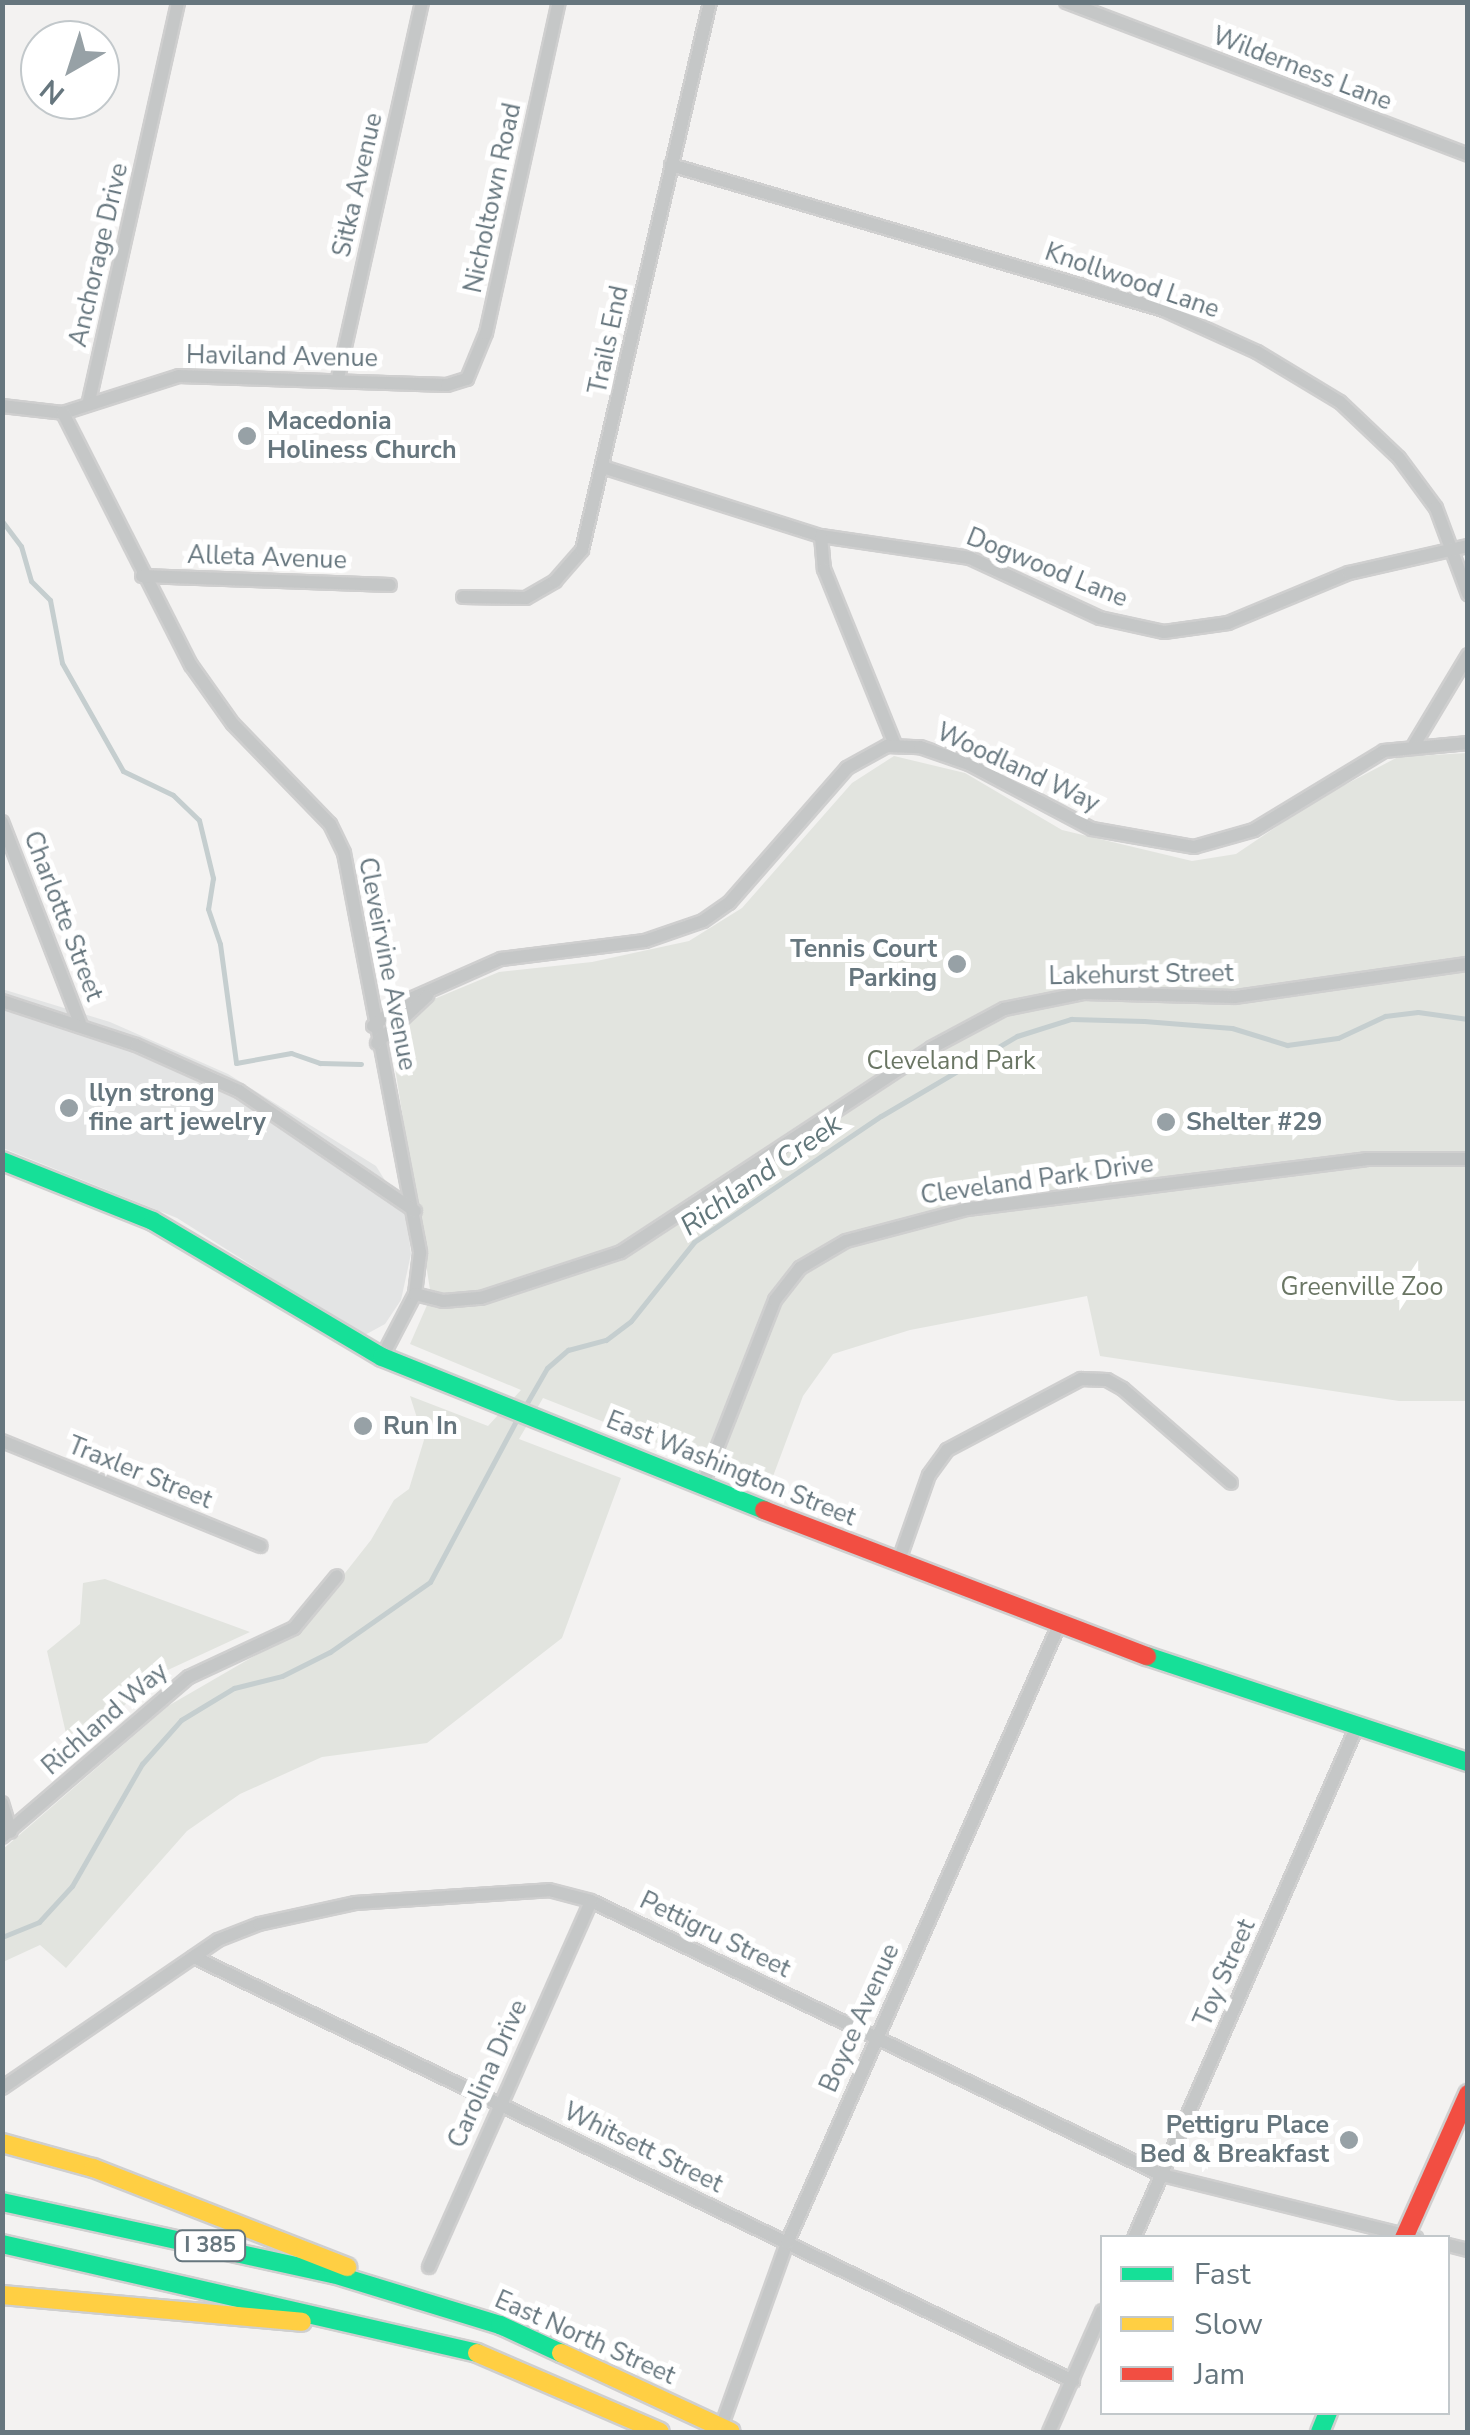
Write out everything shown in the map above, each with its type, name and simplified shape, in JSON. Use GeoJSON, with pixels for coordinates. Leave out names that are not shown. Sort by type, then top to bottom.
{"type":"FeatureCollection","features":[{"type":"Feature","properties":{"kind":"main road","name":"East Washington Street"},"geometry":{"type":"LineString","coordinates":[[2,1162],[153,1221],[382,1356],[1058,1626],[1468,1762]]}},
{"type":"Feature","properties":{"kind":"main road"},"geometry":{"type":"LineString","coordinates":[[1409,2235],[1468,2094]]}},
{"type":"Feature","properties":{"kind":"main road"},"geometry":{"type":"LineString","coordinates":[[2,2143],[93,2168],[296,2242],[414,2299]]}},
{"type":"Feature","properties":{"kind":"main road","name":"I 385"},"geometry":{"type":"LineString","coordinates":[[2,2202],[332,2274],[414,2299]]}},
{"type":"Feature","properties":{"kind":"main road","name":"I 385"},"geometry":{"type":"LineString","coordinates":[[2,2244],[392,2328]]}},
{"type":"Feature","properties":{"kind":"main road"},"geometry":{"type":"LineString","coordinates":[[2,2295],[392,2328]]}},
{"type":"Feature","properties":{"kind":"main road","name":"East North Street"},"geometry":{"type":"LineString","coordinates":[[414,2299],[587,2362],[724,2431]]}},
{"type":"Feature","properties":{"kind":"main road","name":"East North Street"},"geometry":{"type":"LineString","coordinates":[[392,2328],[487,2353],[660,2432]]}},
{"type":"Feature","properties":{"kind":"street","name":"Anchorage Drive"},"geometry":{"type":"LineString","coordinates":[[88,401],[178,2]]}},
{"type":"Feature","properties":{"kind":"street","name":"Sitka Avenue"},"geometry":{"type":"LineString","coordinates":[[338,378],[422,2]]}},
{"type":"Feature","properties":{"kind":"street","name":"Nicholtown Road"},"geometry":{"type":"LineString","coordinates":[[446,385],[467,379],[479,361],[559,2]]}},
{"type":"Feature","properties":{"kind":"street","name":"Trails End"},"geometry":{"type":"LineString","coordinates":[[462,597],[508,601],[555,581],[582,550],[606,468],[710,2]]}},
{"type":"Feature","properties":{"kind":"street","name":"Wilderness Lane"},"geometry":{"type":"LineString","coordinates":[[1066,2],[1468,155]]}},
{"type":"Feature","properties":{"kind":"street","name":"Knollwood Lane"},"geometry":{"type":"LineString","coordinates":[[672,166],[1164,310],[1215,331],[1315,384],[1367,425],[1436,508],[1461,549],[1468,594]]}},
{"type":"Feature","properties":{"kind":"street","name":"Haviland Avenue"},"geometry":{"type":"LineString","coordinates":[[62,413],[88,401],[179,376],[338,378],[446,385]]}},
{"type":"Feature","properties":{"kind":"street"},"geometry":{"type":"LineString","coordinates":[[2,406],[62,413]]}},
{"type":"Feature","properties":{"kind":"street","name":"Cleveirvine Avenue"},"geometry":{"type":"LineString","coordinates":[[62,413],[142,576],[217,704],[338,838],[373,1026],[415,1212],[420,1253],[415,1294],[382,1356]]}},
{"type":"Feature","properties":{"kind":"street","name":"Dogwood Lane"},"geometry":{"type":"LineString","coordinates":[[606,468],[821,536],[970,558],[1100,618],[1164,632],[1228,623],[1349,574],[1461,549]]}},
{"type":"Feature","properties":{"kind":"street"},"geometry":{"type":"LineString","coordinates":[[821,536],[824,569],[895,745]]}},
{"type":"Feature","properties":{"kind":"street","name":"Alleta Avenue"},"geometry":{"type":"LineString","coordinates":[[142,576],[390,586]]}},
{"type":"Feature","properties":{"kind":"street"},"geometry":{"type":"LineString","coordinates":[[1414,745],[1466,666]]}},
{"type":"Feature","properties":{"kind":"street","name":"Woodland Way"},"geometry":{"type":"LineString","coordinates":[[373,1026],[501,958],[645,941],[703,922],[728,903],[847,768],[895,745],[969,764],[1092,829],[1194,847],[1235,839],[1342,772],[1414,745],[1468,743]]}},
{"type":"Feature","properties":{"kind":"street","name":"Charlotte Street"},"geometry":{"type":"LineString","coordinates":[[2,822],[80,1026]]}},
{"type":"Feature","properties":{"kind":"street","name":"Lakehurst Street"},"geometry":{"type":"LineString","coordinates":[[415,1294],[443,1301],[481,1298],[621,1252],[932,1048],[1004,1009],[1084,993],[1235,997],[1468,964]]}},
{"type":"Feature","properties":{"kind":"street","name":"Woodland Way"},"geometry":{"type":"LineString","coordinates":[[377,1043],[429,994]]}},
{"type":"Feature","properties":{"kind":"street"},"geometry":{"type":"LineString","coordinates":[[2,1001],[80,1026],[238,1091],[415,1212]]}},
{"type":"Feature","properties":{"kind":"street","name":"Cleveland Park Drive"},"geometry":{"type":"LineString","coordinates":[[703,1484],[775,1300],[816,1256],[874,1231],[947,1213],[1366,1159],[1468,1159]]}},
{"type":"Feature","properties":{"kind":"street"},"geometry":{"type":"LineString","coordinates":[[898,1562],[929,1475],[946,1450],[1082,1379],[1107,1380],[1124,1389],[1231,1484]]}},
{"type":"Feature","properties":{"kind":"street","name":"Traxler Street"},"geometry":{"type":"LineString","coordinates":[[2,1441],[260,1546]]}},
{"type":"Feature","properties":{"kind":"street","name":"Richland Way"},"geometry":{"type":"LineString","coordinates":[[7,1834],[178,1685],[294,1628],[337,1576]]}},
{"type":"Feature","properties":{"kind":"street","name":"Boyce Avenue"},"geometry":{"type":"LineString","coordinates":[[724,2431],[787,2242],[1058,1626]]}},
{"type":"Feature","properties":{"kind":"street","name":"Toy Street"},"geometry":{"type":"LineString","coordinates":[[1135,2235],[1357,1726]]}},
{"type":"Feature","properties":{"kind":"street"},"geometry":{"type":"LineString","coordinates":[[2,1803],[7,1834]]}},
{"type":"Feature","properties":{"kind":"street","name":"Pettigru Street"},"geometry":{"type":"LineString","coordinates":[[2,2088],[194,1957],[259,1924],[354,1902],[494,1890],[549,1890],[591,1901],[1162,2175],[1400,2235]]}},
{"type":"Feature","properties":{"kind":"street","name":"Carolina Drive"},"geometry":{"type":"LineString","coordinates":[[429,2267],[591,1901]]}},
{"type":"Feature","properties":{"kind":"street","name":"Whitsett Street"},"geometry":{"type":"LineString","coordinates":[[194,1957],[1072,2380]]}},
{"type":"Feature","properties":{"kind":"street"},"geometry":{"type":"LineString","coordinates":[[1049,2432],[1100,2316]]}},
{"type":"Feature","properties":{"kind":"shaded area"},"geometry":{"type":"Polygon","coordinates":[[[2,989],[110,1022],[228,1074],[376,1166],[406,1214],[411,1254],[401,1300],[385,1324],[363,1336],[177,1218],[3,1148],[2,989]]]}},
{"type":"Feature","properties":{"kind":"green space","name":"Cleveland Park"},"geometry":{"type":"Polygon","coordinates":[[[1467,753],[1467,1401],[1399,1401],[1100,1356],[1087,1296],[910,1330],[833,1354],[803,1396],[769,1487],[543,1398],[519,1439],[621,1478],[562,1638],[427,1743],[322,1757],[240,1794],[187,1831],[66,1968],[40,1945],[3,1962],[2,1850],[168,1706],[301,1629],[371,1540],[394,1500],[409,1489],[424,1440],[410,1396],[488,1426],[521,1390],[410,1344],[431,1296],[390,1036],[427,1002],[499,972],[592,962],[689,941],[742,908],[852,783],[894,756],[965,773],[1062,830],[1192,861],[1236,854],[1316,800],[1398,757],[1467,753]]]}},
{"type":"Feature","properties":{"kind":"green space"},"geometry":{"type":"Polygon","coordinates":[[[105,1579],[250,1632],[157,1675],[71,1755],[47,1651],[80,1624],[83,1583],[105,1579]]]}},
{"type":"Feature","properties":{"kind":"waterway"},"geometry":{"type":"LineString","coordinates":[[2,521],[21,546],[31,581],[50,600],[62,663],[123,771],[173,795],[199,820],[213,878],[208,909],[220,944],[236,1063],[291,1053],[320,1063],[361,1064]]}},
{"type":"Feature","properties":{"kind":"waterway","name":"Richland Creek"},"geometry":{"type":"LineString","coordinates":[[524,1408],[547,1368],[568,1350],[606,1340],[631,1321],[694,1242],[881,1116],[1017,1036],[1071,1019],[1144,1021],[1232,1028],[1287,1045],[1338,1038],[1385,1016],[1418,1012],[1468,1019]]}},
{"type":"Feature","properties":{"kind":"waterway","name":"Richland Creek"},"geometry":{"type":"LineString","coordinates":[[2,1937],[39,1922],[72,1886],[142,1764],[181,1720],[234,1688],[282,1676],[330,1652],[430,1582],[518,1417]]}},
{"type":"Feature","properties":{"kind":"traffic: fast"},"geometry":{"type":"LineString","coordinates":[[2,1161],[153,1221],[382,1357],[764,1510]]}},
{"type":"Feature","properties":{"kind":"traffic: fast"},"geometry":{"type":"LineString","coordinates":[[1147,1656],[1468,1762]]}},
{"type":"Feature","properties":{"kind":"traffic: fast"},"geometry":{"type":"LineString","coordinates":[[2,2202],[333,2274],[500,2325],[561,2353]]}},
{"type":"Feature","properties":{"kind":"traffic: fast"},"geometry":{"type":"LineString","coordinates":[[2,2244],[477,2353]]}},
{"type":"Feature","properties":{"kind":"traffic: fast"},"geometry":{"type":"LineString","coordinates":[[1320,2432],[1327,2415]]}},
{"type":"Feature","properties":{"kind":"traffic: slow"},"geometry":{"type":"LineString","coordinates":[[2,2143],[93,2168],[347,2267]]}},
{"type":"Feature","properties":{"kind":"traffic: slow"},"geometry":{"type":"LineString","coordinates":[[2,2295],[302,2322]]}},
{"type":"Feature","properties":{"kind":"traffic: slow"},"geometry":{"type":"LineString","coordinates":[[477,2353],[660,2432]]}},
{"type":"Feature","properties":{"kind":"traffic: slow"},"geometry":{"type":"LineString","coordinates":[[561,2353],[731,2432]]}},
{"type":"Feature","properties":{"kind":"traffic: jam"},"geometry":{"type":"LineString","coordinates":[[764,1510],[1147,1656]]}},
{"type":"Feature","properties":{"kind":"traffic: jam"},"geometry":{"type":"LineString","coordinates":[[1405,2235],[1468,2094]]}},
{"type":"Feature","properties":{"kind":"place","name":"Macedonia Holiness Church"},"geometry":{"type":"Point","coordinates":[247,436]}},
{"type":"Feature","properties":{"kind":"place","name":"Tennis Court Parking"},"geometry":{"type":"Point","coordinates":[957,964]}},
{"type":"Feature","properties":{"kind":"place","name":"llyn strong fine art jewelry"},"geometry":{"type":"Point","coordinates":[69,1108]}},
{"type":"Feature","properties":{"kind":"place","name":"Shelter #29"},"geometry":{"type":"Point","coordinates":[1166,1122]}},
{"type":"Feature","properties":{"kind":"place","name":"Run In"},"geometry":{"type":"Point","coordinates":[363,1426]}},
{"type":"Feature","properties":{"kind":"place","name":"Pettigru Place Bed & Breakfast"},"geometry":{"type":"Point","coordinates":[1349,2140]}},
{"type":"Feature","properties":{"kind":"park label","name":"Greenville Zoo"},"geometry":{"type":"Point","coordinates":[1362,1287]}}]}
